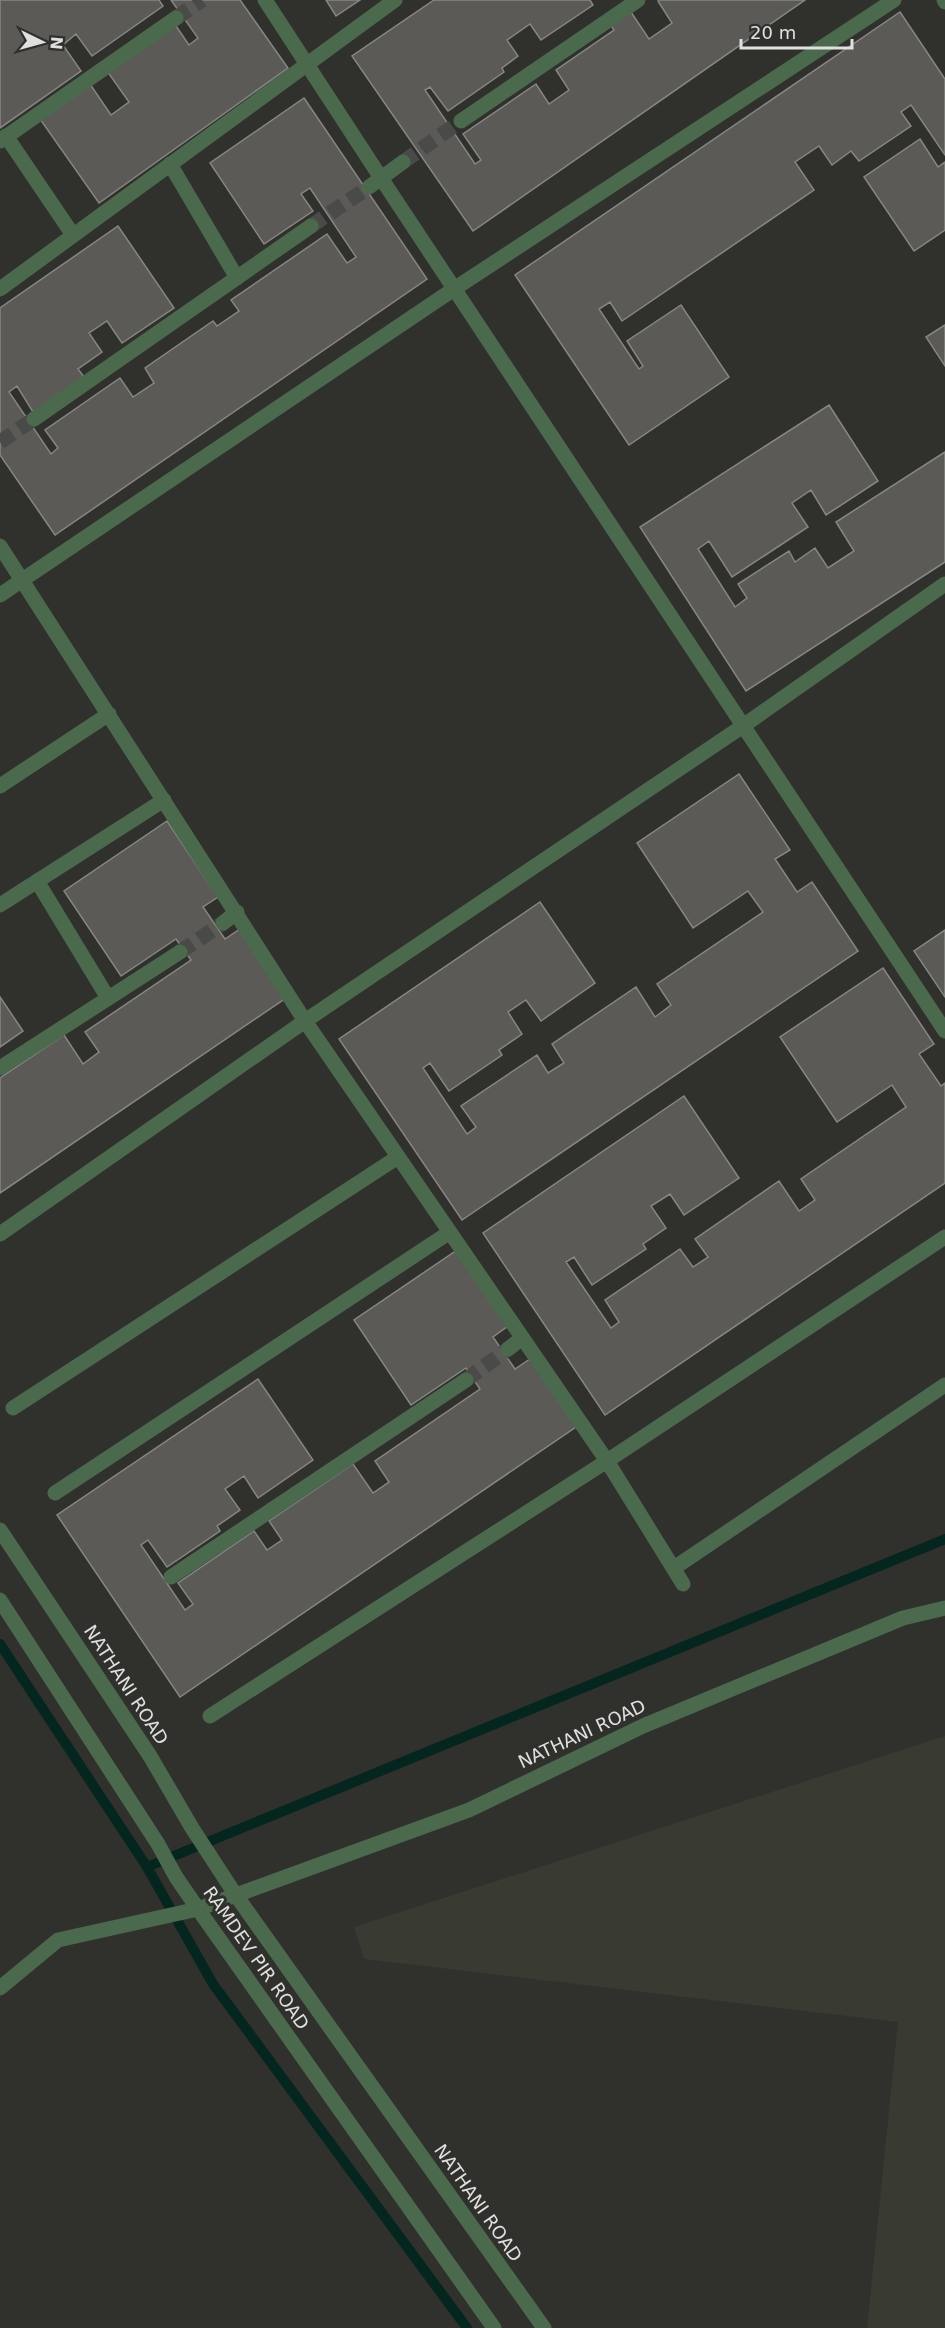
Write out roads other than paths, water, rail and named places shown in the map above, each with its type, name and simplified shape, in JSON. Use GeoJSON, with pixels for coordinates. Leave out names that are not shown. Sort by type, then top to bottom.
{"type":"FeatureCollection","features":[{"type":"Feature","properties":{"kind":"street"},"geometry":{"type":"LineString","coordinates":[[265,0],[306,64],[375,183],[454,289],[945,1031]]}},
{"type":"Feature","properties":{"kind":"street"},"geometry":{"type":"LineString","coordinates":[[0,289],[395,0]]}},
{"type":"Feature","properties":{"kind":"street"},"geometry":{"type":"LineString","coordinates":[[461,121],[638,0]]}},
{"type":"Feature","properties":{"kind":"street"},"geometry":{"type":"LineString","coordinates":[[0,596],[454,289],[894,0]]}},
{"type":"Feature","properties":{"kind":"street"},"geometry":{"type":"LineString","coordinates":[[74,235],[3,138],[176,18]]}},
{"type":"Feature","properties":{"kind":"street"},"geometry":{"type":"LineString","coordinates":[[375,183],[403,162]]}},
{"type":"Feature","properties":{"kind":"street"},"geometry":{"type":"LineString","coordinates":[[170,164],[237,278]]}},
{"type":"Feature","properties":{"kind":"street"},"geometry":{"type":"LineString","coordinates":[[34,419],[311,226]]}},
{"type":"Feature","properties":{"kind":"street"},"geometry":{"type":"LineString","coordinates":[[0,546],[24,580],[305,1021],[607,1461],[683,1584]]}},
{"type":"Feature","properties":{"kind":"street"},"geometry":{"type":"LineString","coordinates":[[0,1234],[305,1021],[743,726],[945,584]]}},
{"type":"Feature","properties":{"kind":"street"},"geometry":{"type":"LineString","coordinates":[[0,786],[109,714]]}},
{"type":"Feature","properties":{"kind":"street"},"geometry":{"type":"LineString","coordinates":[[0,905],[164,800]]}},
{"type":"Feature","properties":{"kind":"street"},"geometry":{"type":"LineString","coordinates":[[37,881],[108,999]]}},
{"type":"Feature","properties":{"kind":"street"},"geometry":{"type":"LineString","coordinates":[[223,923],[237,912]]}},
{"type":"Feature","properties":{"kind":"street"},"geometry":{"type":"LineString","coordinates":[[0,1068],[180,952]]}},
{"type":"Feature","properties":{"kind":"street"},"geometry":{"type":"LineString","coordinates":[[12,1408],[398,1157]]}},
{"type":"Feature","properties":{"kind":"street"},"geometry":{"type":"LineString","coordinates":[[55,1493],[450,1232]]}},
{"type":"Feature","properties":{"kind":"street"},"geometry":{"type":"LineString","coordinates":[[210,1716],[607,1461],[945,1237]]}},
{"type":"Feature","properties":{"kind":"street"},"geometry":{"type":"LineString","coordinates":[[508,1348],[522,1338]]}},
{"type":"Feature","properties":{"kind":"street"},"geometry":{"type":"LineString","coordinates":[[171,1576],[466,1380]]}},
{"type":"Feature","properties":{"kind":"street"},"geometry":{"type":"LineString","coordinates":[[674,1568],[945,1385]]}},
{"type":"Feature","properties":{"kind":"street","name":"NATHANI ROAD"},"geometry":{"type":"LineString","coordinates":[[0,1530],[150,1756],[192,1828],[235,1894],[544,2328]]}},
{"type":"Feature","properties":{"kind":"street","name":"RAMDEV PIR ROAD"},"geometry":{"type":"LineString","coordinates":[[0,1600],[158,1844],[176,1877],[494,2328]]}},
{"type":"Feature","properties":{"kind":"street","name":"NATHANI ROAD"},"geometry":{"type":"LineString","coordinates":[[235,1894],[469,1810],[643,1726],[903,1618],[945,1608]]}},
{"type":"Feature","properties":{"kind":"street"},"geometry":{"type":"LineString","coordinates":[[0,1988],[58,1940],[198,1909],[235,1894]]}},
{"type":"Feature","properties":{"kind":"waterway"},"geometry":{"type":"LineString","coordinates":[[147,1867],[945,1539]]}},
{"type":"Feature","properties":{"kind":"waterway"},"geometry":{"type":"LineString","coordinates":[[0,1644],[147,1867],[213,1984],[467,2328]]}},
{"type":"Feature","properties":{"kind":"tunnel"},"geometry":{"type":"LineString","coordinates":[[176,18],[202,0]]}},
{"type":"Feature","properties":{"kind":"tunnel"},"geometry":{"type":"LineString","coordinates":[[403,162],[461,121]]}},
{"type":"Feature","properties":{"kind":"tunnel"},"geometry":{"type":"LineString","coordinates":[[311,226],[369,187]]}},
{"type":"Feature","properties":{"kind":"tunnel"},"geometry":{"type":"LineString","coordinates":[[0,442],[34,419]]}},
{"type":"Feature","properties":{"kind":"tunnel"},"geometry":{"type":"LineString","coordinates":[[180,952],[223,923]]}},
{"type":"Feature","properties":{"kind":"tunnel"},"geometry":{"type":"LineString","coordinates":[[466,1380],[508,1349]]}}]}
